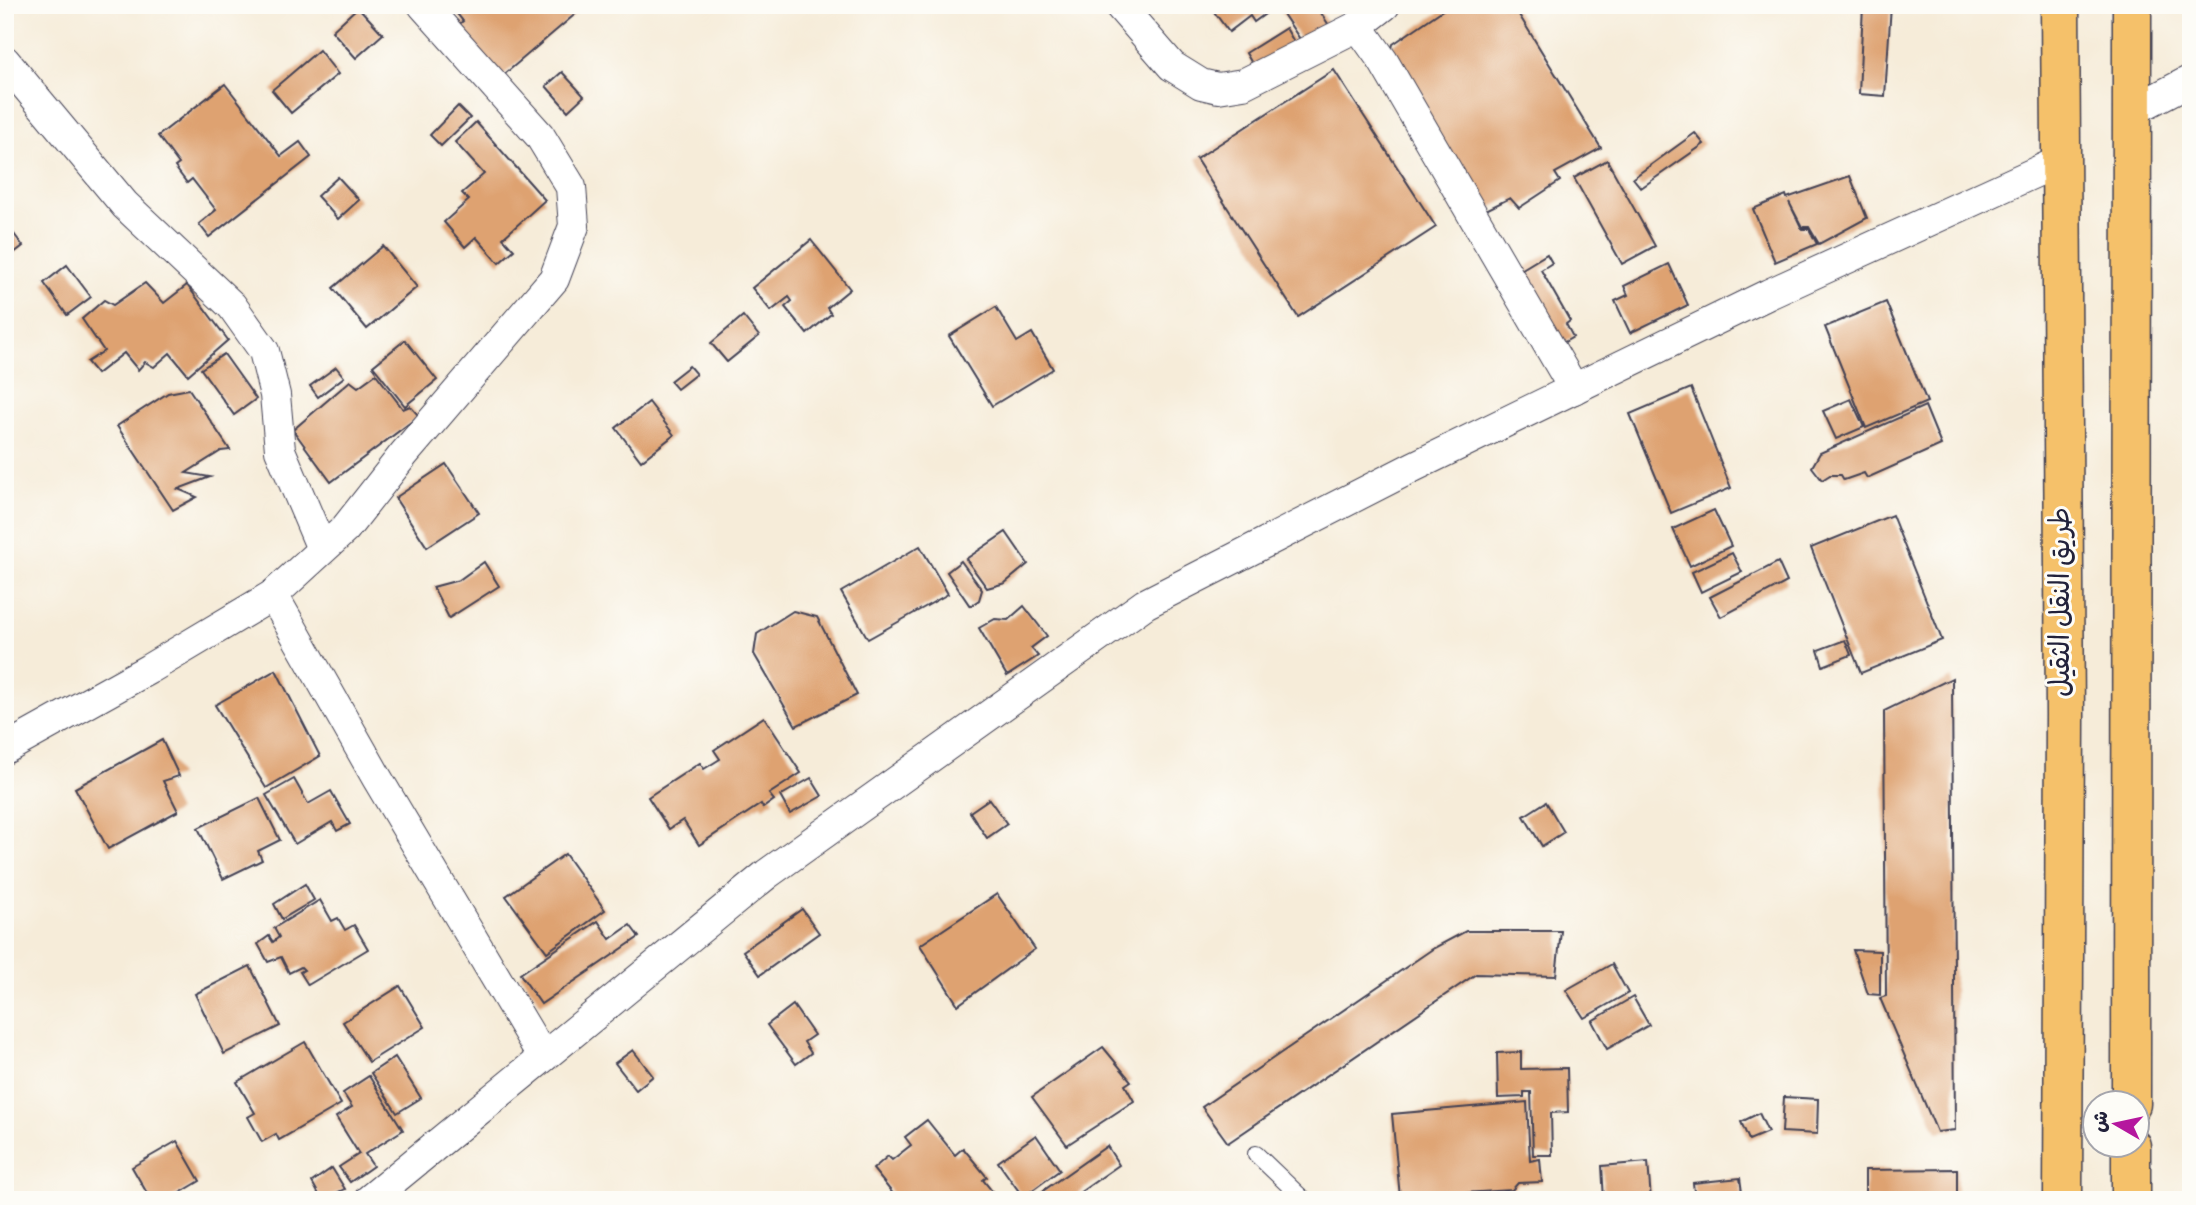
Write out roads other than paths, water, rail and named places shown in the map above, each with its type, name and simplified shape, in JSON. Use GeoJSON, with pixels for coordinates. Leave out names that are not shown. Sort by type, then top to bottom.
{"type":"FeatureCollection","features":[{"type":"Feature","properties":{"kind":"highway","name":"طريق النقل الثقيل"},"geometry":{"type":"LineString","coordinates":[[2060,5],[2065,714],[2063,1200]]}},
{"type":"Feature","properties":{"kind":"highway"},"geometry":{"type":"LineString","coordinates":[[2130,1090],[2130,493],[2134,110],[2132,5]]}},
{"type":"Feature","properties":{"kind":"highway"},"geometry":{"type":"LineString","coordinates":[[2131,1160],[2131,1200]]}},
{"type":"Feature","properties":{"kind":"street"},"geometry":{"type":"LineString","coordinates":[[5,749],[149,669],[273,595],[345,528],[404,454],[554,279],[574,226],[571,187],[540,136],[423,5]]}},
{"type":"Feature","properties":{"kind":"street"},"geometry":{"type":"LineString","coordinates":[[1119,5],[1172,66],[1201,84],[1218,88],[1242,84],[1358,26],[1385,5]]}},
{"type":"Feature","properties":{"kind":"street"},"geometry":{"type":"LineString","coordinates":[[1358,26],[1383,61],[1574,389]]}},
{"type":"Feature","properties":{"kind":"street"},"geometry":{"type":"LineString","coordinates":[[5,61],[125,205],[232,306],[264,351],[275,395],[280,450],[321,549]]}},
{"type":"Feature","properties":{"kind":"street"},"geometry":{"type":"LineString","coordinates":[[2134,110],[2191,80]]}},
{"type":"Feature","properties":{"kind":"street"},"geometry":{"type":"LineString","coordinates":[[369,1200],[767,874],[1145,604],[1769,294],[2060,161]]}},
{"type":"Feature","properties":{"kind":"street"},"geometry":{"type":"LineString","coordinates":[[273,595],[377,778],[543,1057]]}},
{"type":"Feature","properties":{"kind":"lane"},"geometry":{"type":"LineString","coordinates":[[1256,1154],[1304,1200]]}}]}
